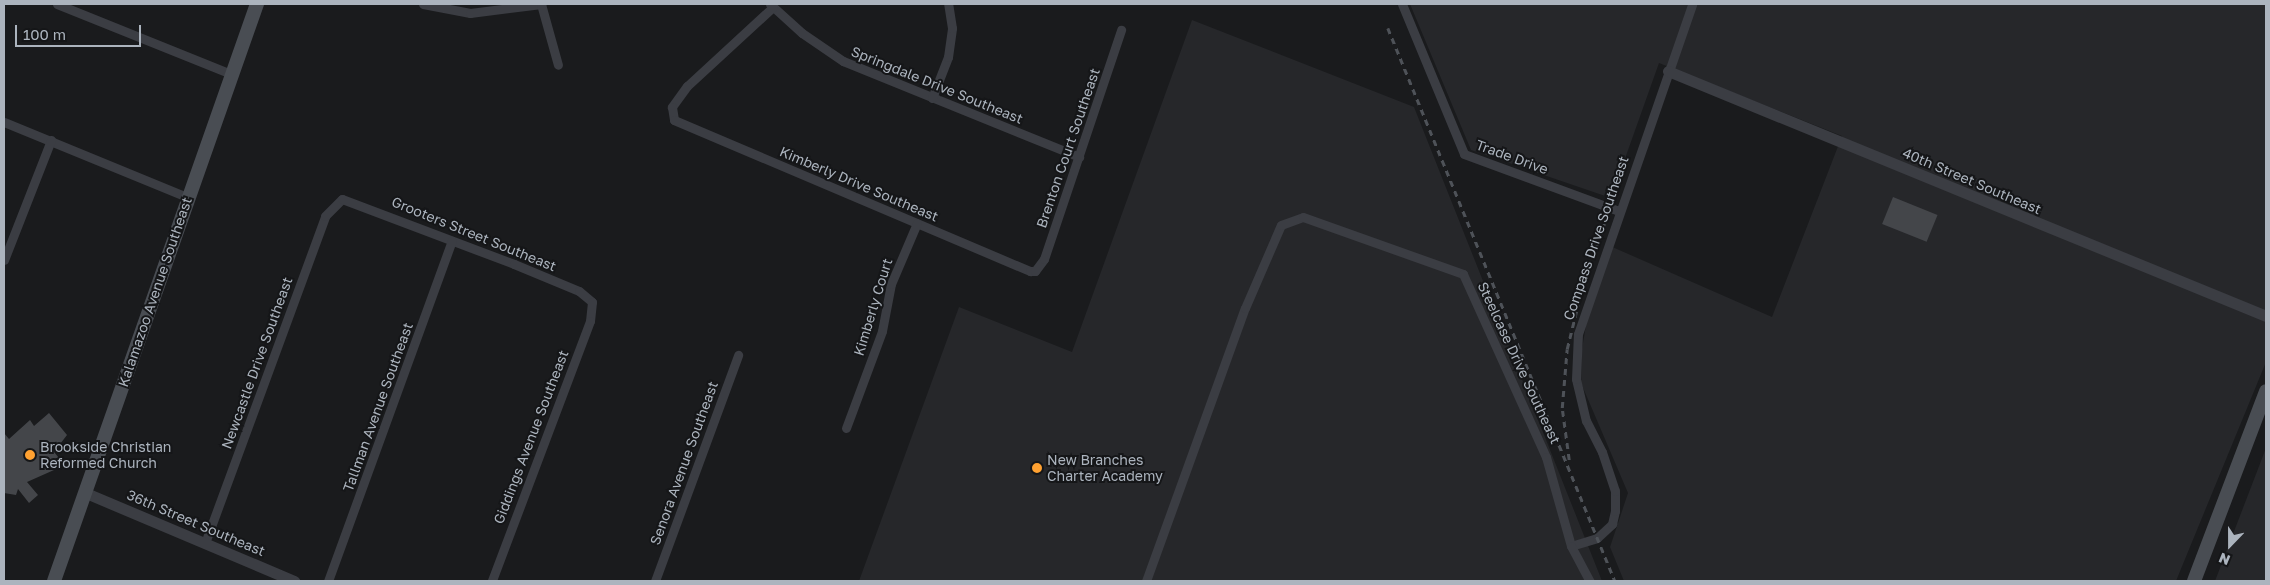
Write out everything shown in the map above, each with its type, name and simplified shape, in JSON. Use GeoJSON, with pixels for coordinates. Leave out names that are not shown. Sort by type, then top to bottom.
{"type":"FeatureCollection","features":[{"type":"Feature","properties":{"kind":"main road","name":"Kalamazoo Avenue Southeast"},"geometry":{"type":"LineString","coordinates":[[54,581],[257,4]]}},
{"type":"Feature","properties":{"kind":"main road"},"geometry":{"type":"LineString","coordinates":[[2194,581],[2266,391]]}},
{"type":"Feature","properties":{"kind":"street"},"geometry":{"type":"LineString","coordinates":[[57,4],[231,74]]}},
{"type":"Feature","properties":{"kind":"street"},"geometry":{"type":"LineString","coordinates":[[423,4],[470,13],[541,4],[558,65]]}},
{"type":"Feature","properties":{"kind":"street"},"geometry":{"type":"LineString","coordinates":[[932,98],[948,57],[952,28],[948,4]]}},
{"type":"Feature","properties":{"kind":"street","name":"Trade Drive"},"geometry":{"type":"LineString","coordinates":[[1402,4],[1464,154],[1619,211]]}},
{"type":"Feature","properties":{"kind":"street","name":"Compass Drive Southeast"},"geometry":{"type":"LineString","coordinates":[[1571,546],[1597,538],[1612,524],[1615,511],[1615,491],[1602,452],[1586,421],[1576,379],[1578,334],[1692,4]]}},
{"type":"Feature","properties":{"kind":"street","name":"Springdale Drive Southeast"},"geometry":{"type":"LineString","coordinates":[[772,5],[842,62],[1079,157]]}},
{"type":"Feature","properties":{"kind":"street","name":"Kimberly Drive Southeast"},"geometry":{"type":"LineString","coordinates":[[772,5],[687,86],[672,107],[674,120],[1035,271]]}},
{"type":"Feature","properties":{"kind":"street","name":"Brenton Court Southeast"},"geometry":{"type":"LineString","coordinates":[[1035,271],[1044,259],[1121,30]]}},
{"type":"Feature","properties":{"kind":"street","name":"40th Street Southeast"},"geometry":{"type":"LineString","coordinates":[[1668,71],[2266,316]]}},
{"type":"Feature","properties":{"kind":"street"},"geometry":{"type":"LineString","coordinates":[[4,122],[189,198]]}},
{"type":"Feature","properties":{"kind":"street"},"geometry":{"type":"LineString","coordinates":[[4,260],[51,140]]}},
{"type":"Feature","properties":{"kind":"street","name":"Grooters Street Southeast"},"geometry":{"type":"LineString","coordinates":[[342,199],[579,291],[592,302]]}},
{"type":"Feature","properties":{"kind":"street","name":"Newcastle Drive Southeast"},"geometry":{"type":"LineString","coordinates":[[205,543],[325,216],[342,199]]}},
{"type":"Feature","properties":{"kind":"street","name":"Steelcase Drive Southeast"},"geometry":{"type":"LineString","coordinates":[[1146,581],[1245,308],[1281,225],[1303,217],[1463,274],[1546,458],[1571,546],[1590,581]]}},
{"type":"Feature","properties":{"kind":"street","name":"Kimberly Court"},"geometry":{"type":"LineString","coordinates":[[846,428],[882,331],[892,284],[917,223]]}},
{"type":"Feature","properties":{"kind":"street","name":"Tallman Avenue Southeast"},"geometry":{"type":"LineString","coordinates":[[328,581],[452,242]]}},
{"type":"Feature","properties":{"kind":"street","name":"Giddings Avenue Southeast"},"geometry":{"type":"LineString","coordinates":[[492,581],[590,321],[592,302]]}},
{"type":"Feature","properties":{"kind":"street","name":"Senora Avenue Southeast"},"geometry":{"type":"LineString","coordinates":[[655,581],[738,355]]}},
{"type":"Feature","properties":{"kind":"street","name":"36th Street Southeast"},"geometry":{"type":"LineString","coordinates":[[86,493],[294,581]]}},
{"type":"Feature","properties":{"kind":"shaded area"},"geometry":{"type":"Polygon","coordinates":[[[1410,4],[2266,4],[2266,362],[2176,581],[1624,581],[1610,547],[1628,493],[1581,383],[1582,349],[1590,301],[1610,246],[1772,317],[1842,136],[1659,63],[1611,198],[1471,150],[1410,4]]]}},
{"type":"Feature","properties":{"kind":"shaded area"},"geometry":{"type":"Polygon","coordinates":[[[1192,20],[1414,107],[1602,581],[859,581],[959,307],[1072,352],[1192,20]]]}},
{"type":"Feature","properties":{"kind":"shaded area"},"geometry":{"type":"Polygon","coordinates":[[[2266,448],[2266,581],[2215,581],[2266,448]]]}},
{"type":"Feature","properties":{"kind":"building"},"geometry":{"type":"Polygon","coordinates":[[[1893,197],[1938,215],[1927,242],[1882,224],[1893,197]]]}},
{"type":"Feature","properties":{"kind":"building","name":"Brookside Christian Reformed Church"},"geometry":{"type":"Polygon","coordinates":[[[49,413],[67,435],[54,452],[59,458],[54,470],[27,482],[38,495],[29,503],[18,489],[16,495],[4,493],[4,433],[9,439],[30,420],[34,426],[49,413]]]}},
{"type":"Feature","properties":{"kind":"railway"},"geometry":{"type":"LineString","coordinates":[[1388,28],[1615,581]]}},
{"type":"Feature","properties":{"kind":"railway"},"geometry":{"type":"LineString","coordinates":[[1569,460],[1562,408],[1567,349],[1582,288],[1604,224]]}},
{"type":"Feature","properties":{"kind":"place","name":"Brookside Christian Reformed Church"},"geometry":{"type":"Point","coordinates":[30,455]}},
{"type":"Feature","properties":{"kind":"place","name":"New Branches Charter Academy"},"geometry":{"type":"Point","coordinates":[1037,468]}}]}
